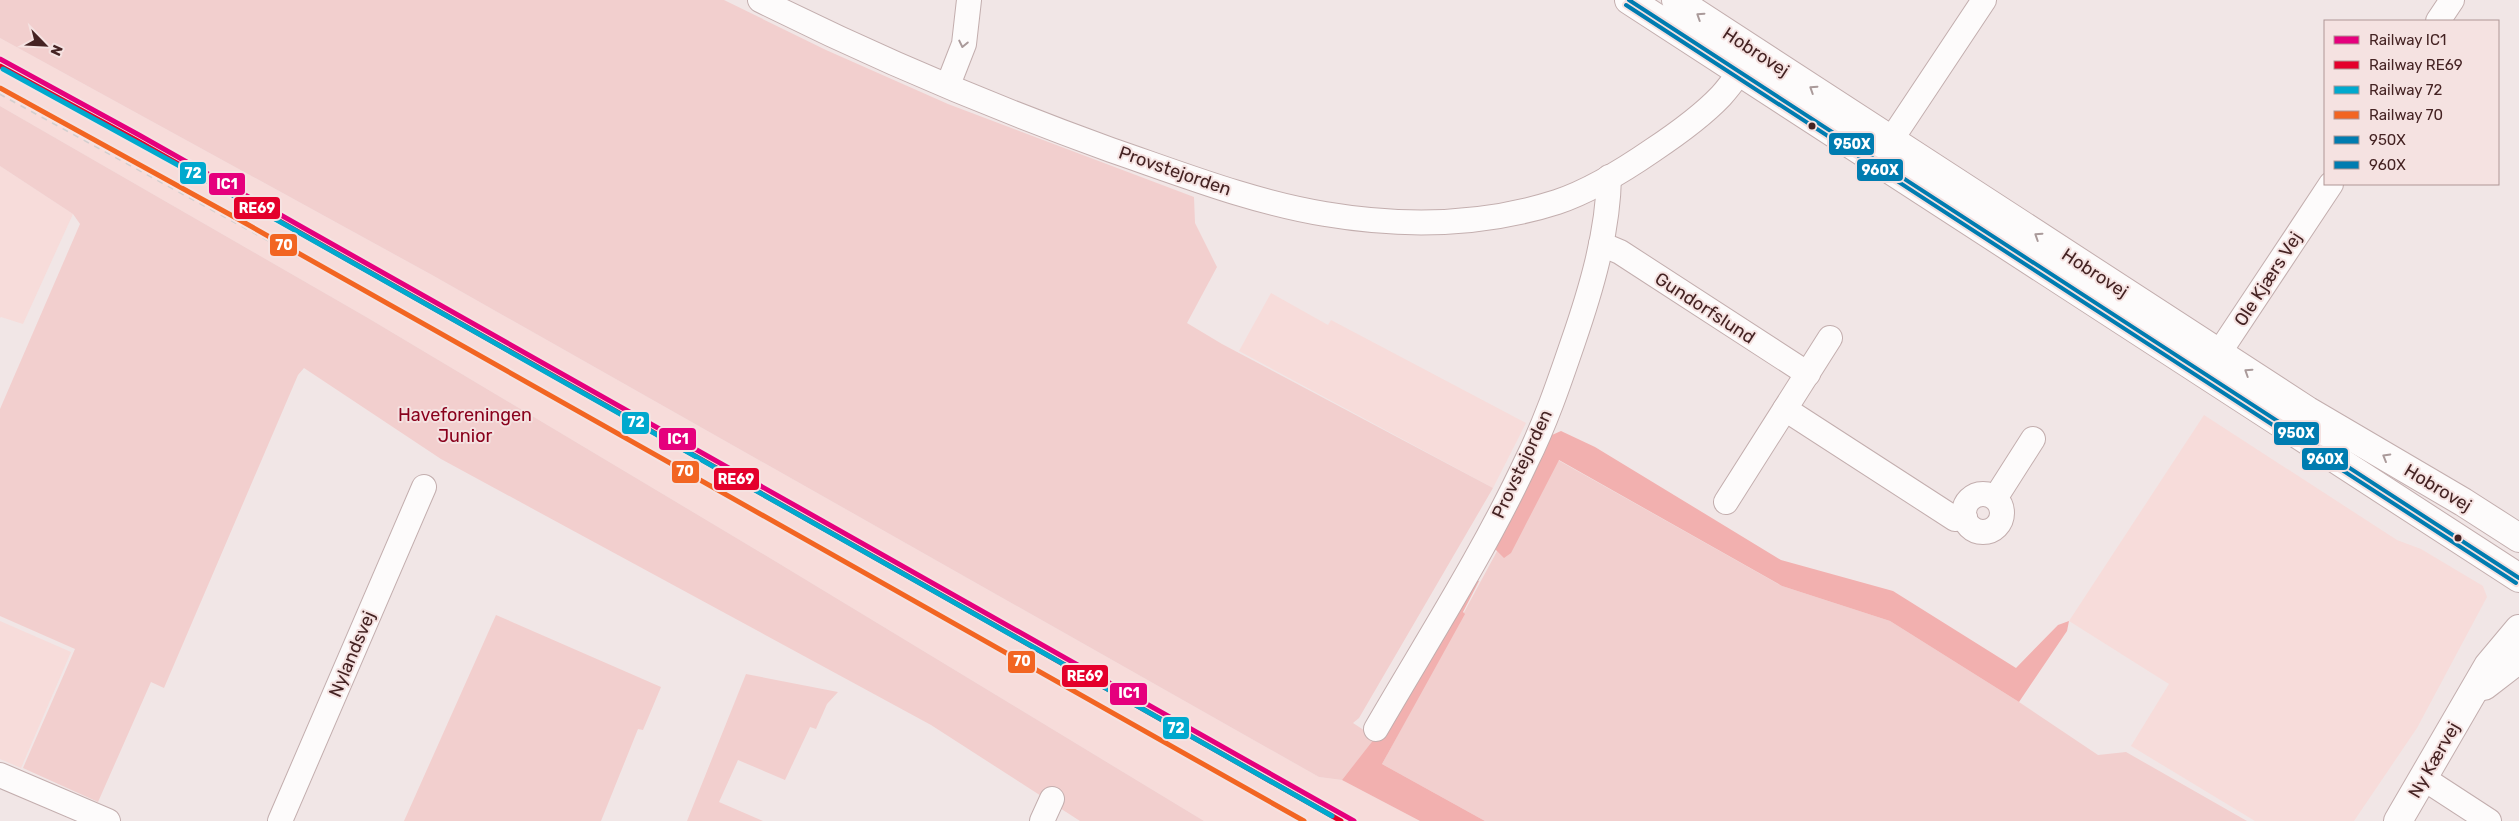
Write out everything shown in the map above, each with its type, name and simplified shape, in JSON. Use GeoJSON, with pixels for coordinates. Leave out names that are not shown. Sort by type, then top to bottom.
{"type":"FeatureCollection","features":[{"type":"Feature","properties":{"kind":"main road","name":"Hobrovej"},"geometry":{"type":"LineString","coordinates":[[1629,0],[1748,62],[2212,364],[2519,578]]}},
{"type":"Feature","properties":{"kind":"main road","name":"Hobrovej"},"geometry":{"type":"LineString","coordinates":[[1676,0],[1748,62]]}},
{"type":"Feature","properties":{"kind":"main road","name":"Hobrovej"},"geometry":{"type":"LineString","coordinates":[[2212,364],[2308,411],[2463,502],[2519,538]]}},
{"type":"Feature","properties":{"kind":"main road","name":"Ny Kærvej"},"geometry":{"type":"LineString","coordinates":[[2398,821],[2488,666],[2519,629]]}},
{"type":"Feature","properties":{"kind":"main road","name":"Ny Kærvej"},"geometry":{"type":"LineString","coordinates":[[2469,698],[2519,659]]}},
{"type":"Feature","properties":{"kind":"street","name":"Provstejorden"},"geometry":{"type":"LineString","coordinates":[[760,0],[860,47],[1054,129],[1222,188],[1333,215],[1376,221],[1429,224],[1486,218],[1558,201],[1609,177],[1672,137],[1706,110],[1748,62]]}},
{"type":"Feature","properties":{"kind":"street"},"geometry":{"type":"LineString","coordinates":[[948,85],[964,44],[969,0]]}},
{"type":"Feature","properties":{"kind":"street"},"geometry":{"type":"LineString","coordinates":[[1883,150],[1984,0]]}},
{"type":"Feature","properties":{"kind":"street"},"geometry":{"type":"LineString","coordinates":[[2439,20],[2452,0]]}},
{"type":"Feature","properties":{"kind":"street","name":"Provstejorden"},"geometry":{"type":"LineString","coordinates":[[1376,729],[1488,535],[1527,462],[1555,392],[1582,314],[1601,244],[1609,203],[1609,177]]}},
{"type":"Feature","properties":{"kind":"street","name":"Ole Kjærs Vej"},"geometry":{"type":"LineString","coordinates":[[2212,364],[2330,185]]}},
{"type":"Feature","properties":{"kind":"street","name":"Gundorfslund"},"geometry":{"type":"LineString","coordinates":[[1601,244],[1620,252],[1808,374]]}},
{"type":"Feature","properties":{"kind":"street"},"geometry":{"type":"LineString","coordinates":[[1726,502],[1830,338]]}},
{"type":"Feature","properties":{"kind":"street"},"geometry":{"type":"LineString","coordinates":[[1785,409],[1955,518],[1965,517]]}},
{"type":"Feature","properties":{"kind":"street"},"geometry":{"type":"LineString","coordinates":[[1996,497],[2033,439]]}},
{"type":"Feature","properties":{"kind":"street","name":"Nylandsvej"},"geometry":{"type":"LineString","coordinates":[[280,821],[424,487]]}},
{"type":"Feature","properties":{"kind":"street"},"geometry":{"type":"LineString","coordinates":[[1984,493],[1996,497],[2002,508],[2001,521],[1993,530],[1988,532],[1976,531],[1967,523],[1965,506],[1973,496],[1984,493]]}},
{"type":"Feature","properties":{"kind":"street"},"geometry":{"type":"LineString","coordinates":[[0,775],[108,821]]}},
{"type":"Feature","properties":{"kind":"street"},"geometry":{"type":"LineString","coordinates":[[2423,778],[2489,821]]}},
{"type":"Feature","properties":{"kind":"street"},"geometry":{"type":"LineString","coordinates":[[1042,821],[1052,799]]}},
{"type":"Feature","properties":{"kind":"shaded area"},"geometry":{"type":"Polygon","coordinates":[[[0,38],[432,275],[1319,777],[1342,780],[1420,821],[1204,821],[765,555],[368,318],[0,106],[0,38]]]}},
{"type":"Feature","properties":{"kind":"shaded area"},"geometry":{"type":"Polygon","coordinates":[[[0,166],[73,214],[23,324],[0,318],[0,166]]]}},
{"type":"Feature","properties":{"kind":"shaded area"},"geometry":{"type":"Polygon","coordinates":[[[1271,293],[1328,325],[1331,320],[1526,423],[1493,488],[1239,351],[1271,293]]]}},
{"type":"Feature","properties":{"kind":"shaded area"},"geometry":{"type":"Polygon","coordinates":[[[2204,415],[2397,540],[2421,549],[2483,586],[2487,597],[2417,728],[2354,821],[2255,821],[2131,746],[2169,684],[2069,621],[2204,415]]]}},
{"type":"Feature","properties":{"kind":"shaded area"},"geometry":{"type":"Polygon","coordinates":[[[1561,431],[1595,447],[1781,560],[1893,591],[2016,668],[2058,625],[2069,621],[2067,631],[2019,702],[1890,621],[1782,586],[1559,460],[1511,553],[1504,558],[1491,545],[1552,435],[1561,431]]]}},
{"type":"Feature","properties":{"kind":"shaded area"},"geometry":{"type":"Polygon","coordinates":[[[1471,580],[1479,581],[1463,612],[1465,614],[1382,764],[1485,821],[1420,821],[1342,780],[1382,729],[1471,580]]]}},
{"type":"Feature","properties":{"kind":"shaded area"},"geometry":{"type":"Polygon","coordinates":[[[0,621],[71,652],[21,768],[0,759],[0,621]]]}},
{"type":"Feature","properties":{"kind":"green space"},"geometry":{"type":"Polygon","coordinates":[[[0,0],[724,0],[826,50],[948,104],[1194,197],[1195,223],[1217,267],[1187,323],[1222,344],[1493,488],[1359,718],[1353,723],[1376,738],[1342,780],[1319,777],[432,275],[0,38],[0,0]]]}},
{"type":"Feature","properties":{"kind":"green space","name":"Haveforeningen Junior"},"geometry":{"type":"Polygon","coordinates":[[[0,106],[368,318],[765,555],[1204,821],[1080,821],[931,725],[441,459],[304,368],[298,375],[164,688],[151,682],[98,802],[23,768],[75,649],[0,616],[0,409],[80,224],[73,214],[0,166],[0,106]]]}},
{"type":"Feature","properties":{"kind":"green space"},"geometry":{"type":"Polygon","coordinates":[[[1549,455],[1782,586],[1890,621],[2019,702],[2098,755],[2126,752],[2247,821],[1485,821],[1382,764],[1549,455]]]}},
{"type":"Feature","properties":{"kind":"green space"},"geometry":{"type":"Polygon","coordinates":[[[496,615],[661,687],[643,730],[638,729],[601,821],[404,821],[496,615]]]}},
{"type":"Feature","properties":{"kind":"green space"},"geometry":{"type":"Polygon","coordinates":[[[746,674],[838,692],[827,704],[816,729],[810,727],[785,780],[738,760],[719,802],[763,821],[687,821],[746,674]]]}},
{"type":"Feature","properties":{"kind":"railway"},"geometry":{"type":"LineString","coordinates":[[0,93],[335,276],[771,522]]}},
{"type":"Feature","properties":{"kind":"rail line","name":"IC1"},"geometry":{"type":"LineString","coordinates":[[0,59],[139,135],[1354,821]]}},
{"type":"Feature","properties":{"kind":"rail line","name":"RE69"},"geometry":{"type":"LineString","coordinates":[[0,66],[136,140],[1341,821]]}},
{"type":"Feature","properties":{"kind":"rail line","name":"72"},"geometry":{"type":"LineString","coordinates":[[3,69],[238,198],[1332,816]]}},
{"type":"Feature","properties":{"kind":"rail line","name":"70"},"geometry":{"type":"LineString","coordinates":[[0,88],[229,214],[1304,821]]}},
{"type":"Feature","properties":{"kind":"transit line","name":"950X"},"geometry":{"type":"LineString","coordinates":[[1629,0],[2519,578]]}},
{"type":"Feature","properties":{"kind":"transit line","name":"960X"},"geometry":{"type":"LineString","coordinates":[[1626,5],[2516,583]]}}]}
